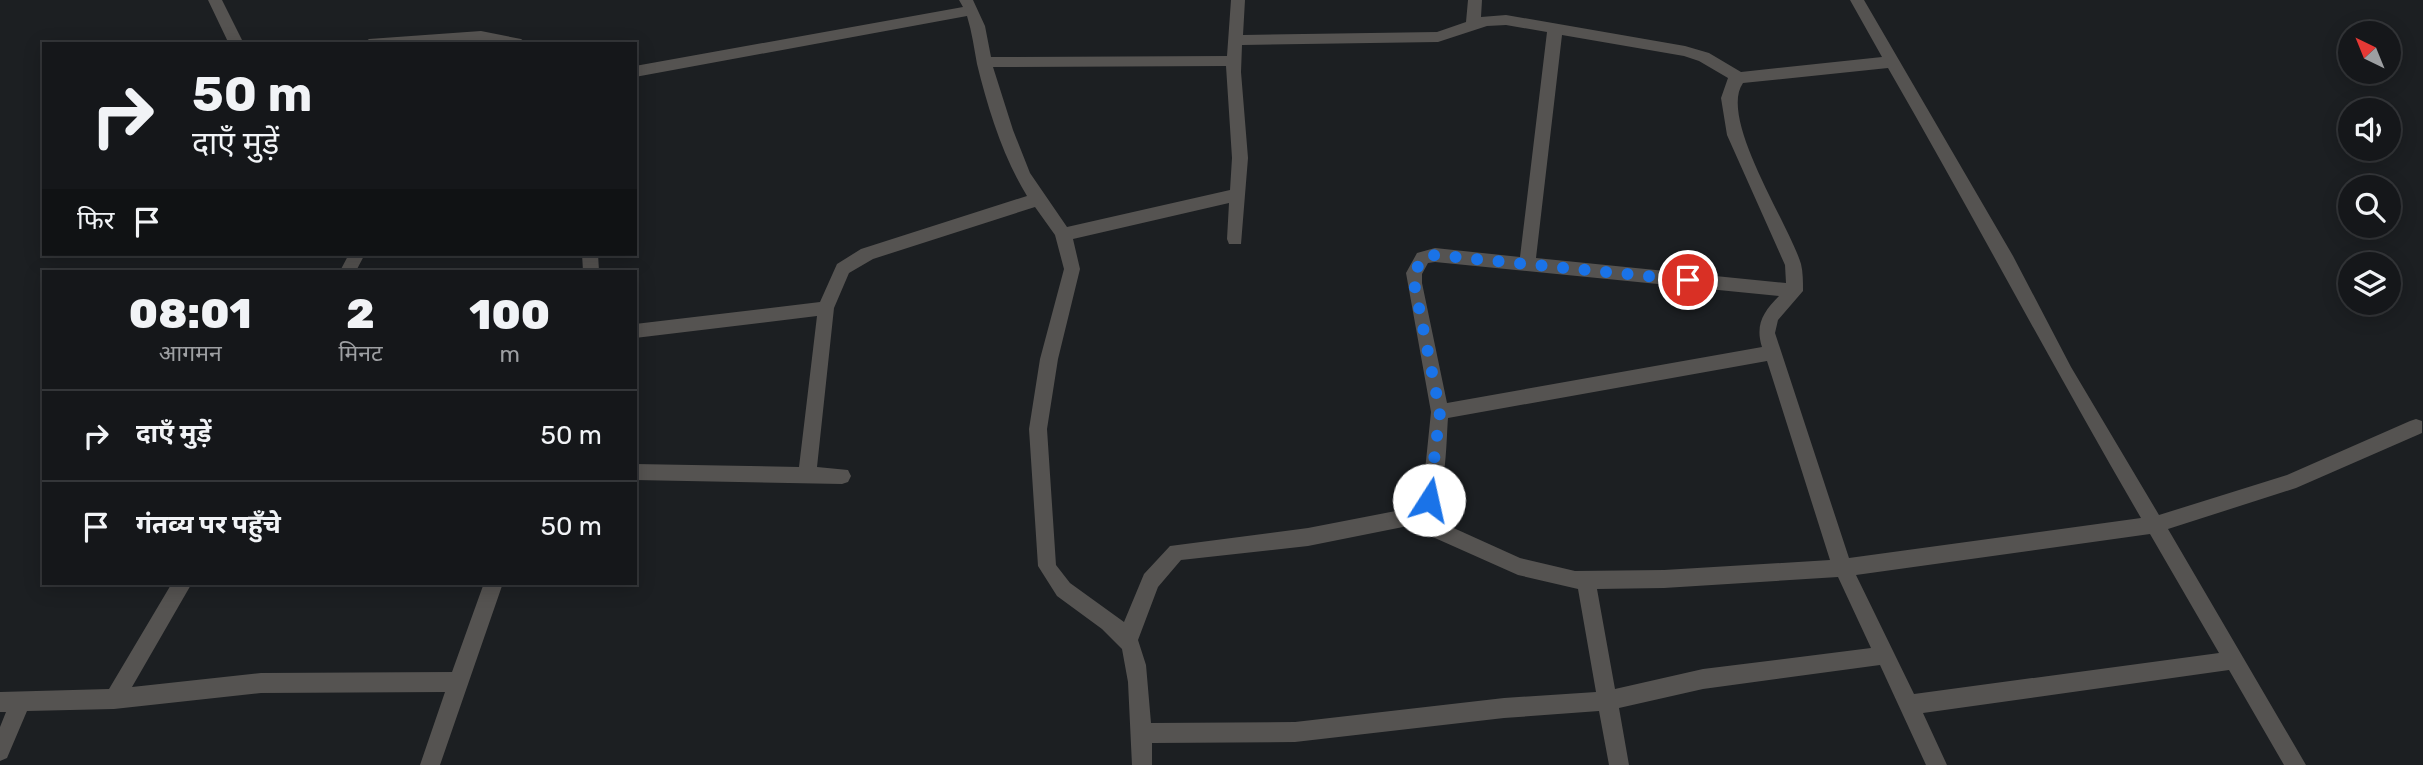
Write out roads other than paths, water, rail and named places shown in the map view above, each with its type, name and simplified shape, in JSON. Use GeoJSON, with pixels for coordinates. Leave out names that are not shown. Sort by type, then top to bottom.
{"type":"FeatureCollection","features":[{"type":"Feature","properties":{"kind":"street"},"geometry":{"type":"LineString","coordinates":[[215,0],[236,42]]}},
{"type":"Feature","properties":{"kind":"street"},"geometry":{"type":"LineString","coordinates":[[1235,239],[1240,194],[1234,61],[1238,0]]}},
{"type":"Feature","properties":{"kind":"street"},"geometry":{"type":"LineString","coordinates":[[1472,25],[1475,0]]}},
{"type":"Feature","properties":{"kind":"street"},"geometry":{"type":"LineString","coordinates":[[1857,0],[2155,525],[2296,765]]}},
{"type":"Feature","properties":{"kind":"street"},"geometry":{"type":"LineString","coordinates":[[637,72],[969,5],[1021,169],[1065,234],[1072,269],[1049,359],[1038,429],[1047,566],[1054,583],[1128,640],[1134,650],[1142,765]]}},
{"type":"Feature","properties":{"kind":"street"},"geometry":{"type":"LineString","coordinates":[[1237,40],[1438,37],[1472,25],[1506,20],[1685,51],[1704,57],[1739,78]]}},
{"type":"Feature","properties":{"kind":"street"},"geometry":{"type":"LineString","coordinates":[[1527,264],[1555,29]]}},
{"type":"Feature","properties":{"kind":"street"},"geometry":{"type":"LineString","coordinates":[[426,42],[455,41],[481,36],[511,42]]}},
{"type":"Feature","properties":{"kind":"street"},"geometry":{"type":"LineString","coordinates":[[985,62],[1234,61]]}},
{"type":"Feature","properties":{"kind":"street"},"geometry":{"type":"LineString","coordinates":[[1890,62],[1739,78],[1735,79],[1729,98],[1735,135],[1793,265],[1795,291],[1766,324],[1772,353],[1843,568],[1887,655],[1937,765]]}},
{"type":"Feature","properties":{"kind":"street"},"geometry":{"type":"LineString","coordinates":[[1065,234],[1240,194]]}},
{"type":"Feature","properties":{"kind":"street"},"geometry":{"type":"LineString","coordinates":[[807,475],[826,308],[843,270],[867,254],[1039,199]]}},
{"type":"Feature","properties":{"kind":"street"},"geometry":{"type":"LineString","coordinates":[[1128,640],[1148,582],[1164,560],[1177,552],[1308,537],[1409,517],[1425,509],[1429,500],[1440,412],[1414,283],[1418,263],[1435,255],[1795,291]]}},
{"type":"Feature","properties":{"kind":"street"},"geometry":{"type":"LineString","coordinates":[[637,331],[826,308]]}},
{"type":"Feature","properties":{"kind":"street"},"geometry":{"type":"LineString","coordinates":[[1440,412],[1772,353]]}},
{"type":"Feature","properties":{"kind":"street"},"geometry":{"type":"LineString","coordinates":[[1409,517],[1518,566],[1586,580],[1664,579],[1843,568],[2155,525],[2290,482],[2416,427]]}},
{"type":"Feature","properties":{"kind":"street"},"geometry":{"type":"LineString","coordinates":[[637,472],[842,476]]}},
{"type":"Feature","properties":{"kind":"street"},"geometry":{"type":"LineString","coordinates":[[1586,580],[1605,701],[1619,765]]}},
{"type":"Feature","properties":{"kind":"street"},"geometry":{"type":"LineString","coordinates":[[114,699],[181,585]]}},
{"type":"Feature","properties":{"kind":"street"},"geometry":{"type":"LineString","coordinates":[[430,765],[492,585]]}},
{"type":"Feature","properties":{"kind":"street"},"geometry":{"type":"LineString","coordinates":[[1141,733],[1295,733],[1504,708],[1605,701],[1703,679],[1887,655]]}},
{"type":"Feature","properties":{"kind":"street"},"geometry":{"type":"LineString","coordinates":[[1909,705],[2234,660]]}},
{"type":"Feature","properties":{"kind":"street"},"geometry":{"type":"LineString","coordinates":[[0,702],[114,699],[261,683],[458,682]]}},
{"type":"Feature","properties":{"kind":"street"},"geometry":{"type":"LineString","coordinates":[[0,751],[21,701]]}}]}
